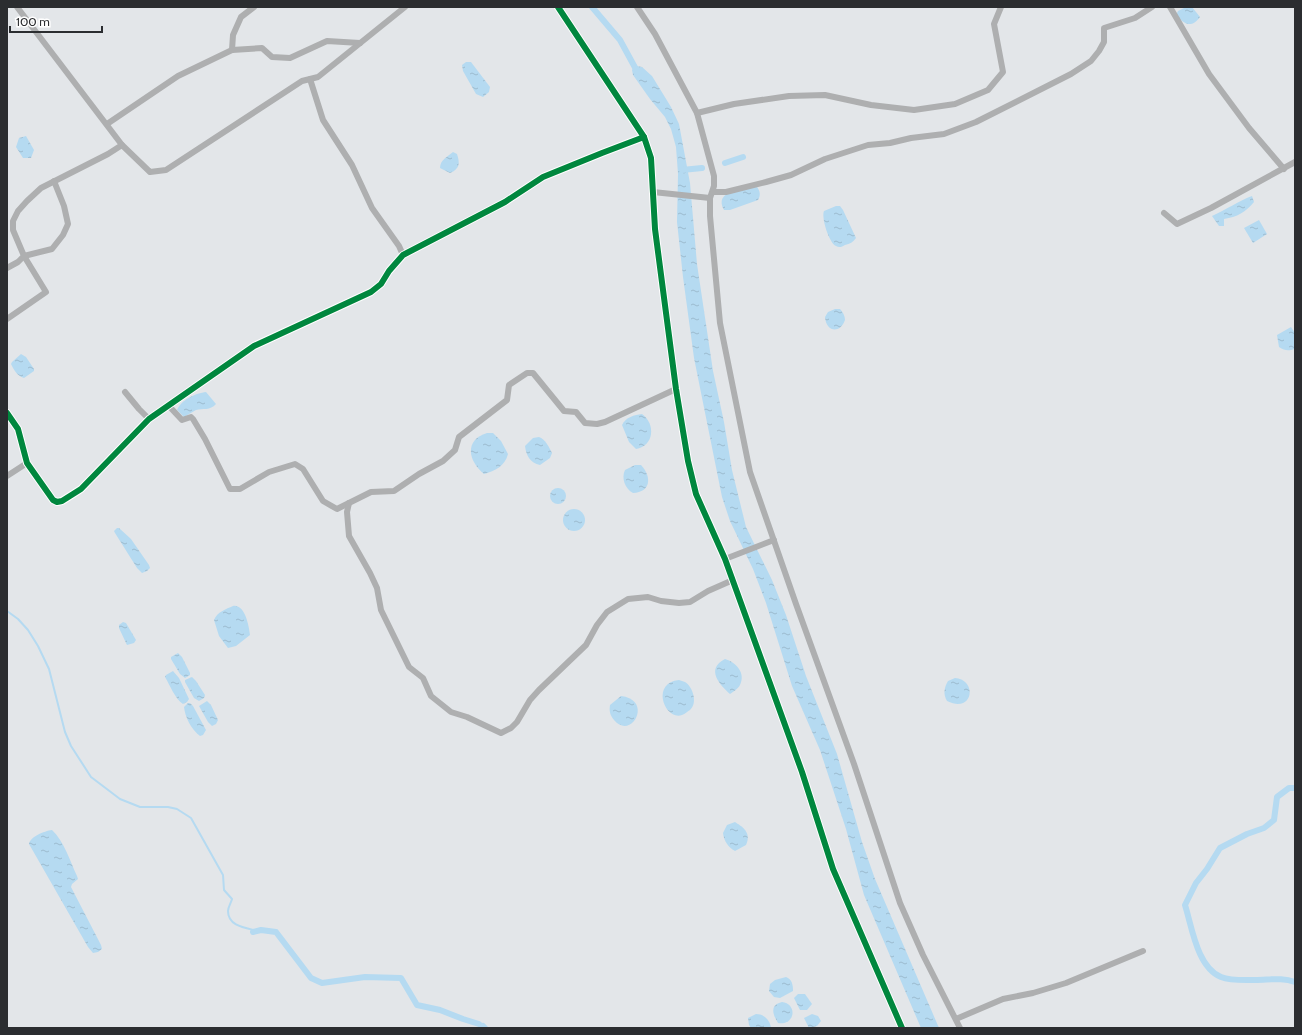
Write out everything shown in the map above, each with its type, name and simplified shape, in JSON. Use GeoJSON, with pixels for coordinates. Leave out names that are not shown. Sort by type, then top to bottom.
{"type":"FeatureCollection","features":[{"type":"Feature","properties":{"kind":"street"},"geometry":{"type":"LineString","coordinates":[[17,7],[122,145],[150,172],[166,170],[302,81],[318,77],[405,7]]}},
{"type":"Feature","properties":{"kind":"street"},"geometry":{"type":"LineString","coordinates":[[232,50],[233,35],[241,17],[254,7]]}},
{"type":"Feature","properties":{"kind":"street"},"geometry":{"type":"LineString","coordinates":[[558,7],[644,137],[651,158],[655,229],[676,389],[688,460],[696,494],[733,580],[802,772],[833,869],[902,1028]]}},
{"type":"Feature","properties":{"kind":"street"},"geometry":{"type":"LineString","coordinates":[[637,7],[655,34],[697,113],[714,176],[713,192],[710,198],[710,216],[720,323],[750,472],[854,764],[900,902],[923,955],[960,1028]]}},
{"type":"Feature","properties":{"kind":"street"},"geometry":{"type":"LineString","coordinates":[[697,113],[734,104],[789,96],[825,95],[871,105],[914,110],[955,104],[988,90],[1002,72],[994,24],[1001,7]]}},
{"type":"Feature","properties":{"kind":"street"},"geometry":{"type":"LineString","coordinates":[[713,192],[726,192],[791,175],[825,159],[862,146],[944,134],[976,122],[1071,74],[1091,61],[1104,42],[1104,28],[1135,18],[1152,7]]}},
{"type":"Feature","properties":{"kind":"street"},"geometry":{"type":"LineString","coordinates":[[1170,7],[1210,74],[1249,128],[1284,169]]}},
{"type":"Feature","properties":{"kind":"street"},"geometry":{"type":"LineString","coordinates":[[106,124],[178,76],[232,50],[262,48],[272,57],[290,58],[327,41],[360,43]]}},
{"type":"Feature","properties":{"kind":"street"},"geometry":{"type":"LineString","coordinates":[[310,79],[323,120],[352,165],[372,208],[399,246],[403,255]]}},
{"type":"Feature","properties":{"kind":"street"},"geometry":{"type":"LineString","coordinates":[[7,413],[18,429],[27,463],[53,500],[57,502],[62,501],[82,489],[148,419],[254,346],[371,292],[381,284],[388,271],[403,255],[505,202],[543,178],[644,137]]}},
{"type":"Feature","properties":{"kind":"street"},"geometry":{"type":"LineString","coordinates":[[7,319],[46,292],[24,256],[13,230],[12,221],[27,201],[42,188],[83,168],[122,145]]}},
{"type":"Feature","properties":{"kind":"street"},"geometry":{"type":"LineString","coordinates":[[1164,213],[1177,224],[1211,208],[1295,162]]}},
{"type":"Feature","properties":{"kind":"street"},"geometry":{"type":"LineString","coordinates":[[7,268],[18,262],[24,256],[52,248],[63,235],[68,224],[64,206],[54,181]]}},
{"type":"Feature","properties":{"kind":"street"},"geometry":{"type":"LineString","coordinates":[[653,192],[710,198]]}},
{"type":"Feature","properties":{"kind":"street"},"geometry":{"type":"LineString","coordinates":[[168,405],[182,420],[191,417],[193,419],[205,439],[230,489],[240,489],[269,472],[295,464],[303,469],[323,501],[337,509],[371,492],[394,491],[419,474],[443,461],[454,450],[459,437],[507,400],[509,385],[527,373],[534,373],[564,411],[576,412],[585,423],[597,424],[605,422],[676,389]]}},
{"type":"Feature","properties":{"kind":"street"},"geometry":{"type":"LineString","coordinates":[[125,392],[148,419]]}},
{"type":"Feature","properties":{"kind":"street"},"geometry":{"type":"LineString","coordinates":[[7,476],[27,463]]}},
{"type":"Feature","properties":{"kind":"street"},"geometry":{"type":"LineString","coordinates":[[349,503],[347,512],[349,536],[377,588],[381,610],[409,667],[423,678],[431,696],[451,712],[467,717],[501,733],[511,728],[517,722],[530,700],[538,690],[586,645],[597,625],[607,612],[628,599],[648,597],[661,601],[679,603],[690,602],[708,591],[733,580]]}},
{"type":"Feature","properties":{"kind":"street"},"geometry":{"type":"LineString","coordinates":[[725,559],[774,540]]}},
{"type":"Feature","properties":{"kind":"street"},"geometry":{"type":"LineString","coordinates":[[956,1019],[1004,999],[1033,994],[1066,983],[1143,952]]}},
{"type":"Feature","properties":{"kind":"water"},"geometry":{"type":"Polygon","coordinates":[[[1186,7],[1192,7],[1200,17],[1194,23],[1185,23],[1176,15],[1178,11],[1186,7]]]}},
{"type":"Feature","properties":{"kind":"water"},"geometry":{"type":"Polygon","coordinates":[[[466,62],[471,62],[490,87],[489,92],[483,97],[476,94],[463,71],[462,65],[466,62]]]}},
{"type":"Feature","properties":{"kind":"water"},"geometry":{"type":"Polygon","coordinates":[[[637,66],[642,67],[652,76],[671,107],[679,124],[690,183],[697,264],[713,371],[732,470],[746,527],[772,580],[786,615],[806,676],[837,754],[862,842],[875,879],[939,1028],[921,1028],[864,895],[846,829],[820,750],[792,686],[766,603],[753,569],[730,521],[722,497],[694,358],[683,277],[677,222],[678,174],[676,147],[671,129],[665,117],[633,75],[632,70],[637,66]]]}},
{"type":"Feature","properties":{"kind":"water"},"geometry":{"type":"Polygon","coordinates":[[[26,136],[34,150],[31,158],[23,158],[16,147],[19,138],[26,136]]]}},
{"type":"Feature","properties":{"kind":"water"},"geometry":{"type":"Polygon","coordinates":[[[453,152],[457,154],[459,163],[456,170],[450,173],[440,168],[440,165],[444,159],[453,152]]]}},
{"type":"Feature","properties":{"kind":"water"},"geometry":{"type":"Polygon","coordinates":[[[757,187],[760,193],[758,200],[730,210],[724,210],[722,203],[726,194],[738,190],[757,187]]]}},
{"type":"Feature","properties":{"kind":"water"},"geometry":{"type":"Polygon","coordinates":[[[1252,196],[1254,202],[1251,206],[1241,214],[1224,219],[1224,226],[1219,226],[1212,216],[1242,200],[1252,196]]]}},
{"type":"Feature","properties":{"kind":"water"},"geometry":{"type":"Polygon","coordinates":[[[840,206],[843,210],[856,238],[851,243],[840,247],[833,244],[826,230],[823,214],[824,211],[840,206]]]}},
{"type":"Feature","properties":{"kind":"water"},"geometry":{"type":"Polygon","coordinates":[[[1259,220],[1267,234],[1253,243],[1244,228],[1259,220]]]}},
{"type":"Feature","properties":{"kind":"water"},"geometry":{"type":"Polygon","coordinates":[[[835,309],[841,310],[845,320],[843,325],[837,329],[830,328],[828,326],[825,317],[828,312],[835,309]]]}},
{"type":"Feature","properties":{"kind":"water"},"geometry":{"type":"Polygon","coordinates":[[[1291,327],[1295,333],[1295,349],[1285,350],[1279,347],[1277,335],[1291,327]]]}},
{"type":"Feature","properties":{"kind":"water"},"geometry":{"type":"Polygon","coordinates":[[[21,354],[26,357],[34,369],[34,371],[24,378],[15,371],[11,364],[21,354]]]}},
{"type":"Feature","properties":{"kind":"water"},"geometry":{"type":"Polygon","coordinates":[[[206,392],[216,404],[214,406],[196,410],[184,417],[177,410],[182,403],[189,398],[206,392]]]}},
{"type":"Feature","properties":{"kind":"water"},"geometry":{"type":"Polygon","coordinates":[[[642,414],[650,423],[651,434],[650,439],[646,444],[636,449],[629,442],[622,425],[630,417],[642,414]]]}},
{"type":"Feature","properties":{"kind":"water"},"geometry":{"type":"Polygon","coordinates":[[[487,433],[493,433],[501,441],[508,454],[502,465],[484,474],[474,463],[471,451],[475,441],[480,436],[487,433]]]}},
{"type":"Feature","properties":{"kind":"water"},"geometry":{"type":"Polygon","coordinates":[[[539,437],[545,441],[552,453],[550,458],[540,465],[529,458],[525,446],[533,438],[539,437]]]}},
{"type":"Feature","properties":{"kind":"water"},"geometry":{"type":"Polygon","coordinates":[[[635,465],[641,465],[645,470],[648,483],[643,490],[633,493],[626,486],[623,476],[625,470],[635,465]]]}},
{"type":"Feature","properties":{"kind":"water"},"geometry":{"type":"Polygon","coordinates":[[[555,488],[561,488],[566,493],[564,502],[561,504],[555,504],[550,499],[550,493],[555,488]]]}},
{"type":"Feature","properties":{"kind":"water"},"geometry":{"type":"Polygon","coordinates":[[[574,509],[578,510],[584,516],[584,524],[578,530],[574,531],[570,530],[564,524],[563,520],[564,516],[570,510],[574,509]]]}},
{"type":"Feature","properties":{"kind":"water"},"geometry":{"type":"Polygon","coordinates":[[[119,528],[131,539],[149,565],[150,568],[147,571],[142,573],[137,568],[114,531],[119,528]]]}},
{"type":"Feature","properties":{"kind":"water"},"geometry":{"type":"Polygon","coordinates":[[[233,606],[241,608],[246,616],[250,635],[236,646],[228,648],[219,636],[214,620],[219,613],[233,606]]]}},
{"type":"Feature","properties":{"kind":"water"},"geometry":{"type":"Polygon","coordinates":[[[123,622],[126,623],[136,640],[134,643],[127,645],[119,628],[119,625],[123,622]]]}},
{"type":"Feature","properties":{"kind":"water"},"geometry":{"type":"Polygon","coordinates":[[[178,653],[182,657],[190,673],[190,675],[185,678],[180,674],[171,659],[171,657],[178,653]]]}},
{"type":"Feature","properties":{"kind":"water"},"geometry":{"type":"Polygon","coordinates":[[[725,659],[736,665],[742,676],[742,681],[739,686],[730,694],[719,682],[715,672],[719,663],[725,659]]]}},
{"type":"Feature","properties":{"kind":"water"},"geometry":{"type":"Polygon","coordinates":[[[173,671],[179,678],[189,699],[183,704],[175,695],[165,677],[173,671]]]}},
{"type":"Feature","properties":{"kind":"water"},"geometry":{"type":"Polygon","coordinates":[[[192,677],[205,695],[204,698],[199,701],[194,698],[185,682],[185,680],[192,677]]]}},
{"type":"Feature","properties":{"kind":"water"},"geometry":{"type":"Polygon","coordinates":[[[955,678],[962,680],[967,684],[969,690],[967,700],[956,704],[947,701],[945,696],[945,689],[948,681],[955,678]]]}},
{"type":"Feature","properties":{"kind":"water"},"geometry":{"type":"Polygon","coordinates":[[[679,680],[688,684],[694,695],[694,703],[690,710],[682,715],[676,715],[670,712],[666,707],[663,701],[663,694],[665,688],[670,683],[679,680]]]}},
{"type":"Feature","properties":{"kind":"water"},"geometry":{"type":"Polygon","coordinates":[[[621,696],[631,699],[636,704],[638,711],[632,723],[627,726],[621,725],[614,720],[610,713],[610,705],[621,696]]]}},
{"type":"Feature","properties":{"kind":"water"},"geometry":{"type":"Polygon","coordinates":[[[207,701],[211,705],[218,720],[216,724],[212,726],[199,706],[207,701]]]}},
{"type":"Feature","properties":{"kind":"water"},"geometry":{"type":"Polygon","coordinates":[[[188,703],[193,706],[206,730],[203,735],[200,736],[197,733],[187,719],[184,707],[188,703]]]}},
{"type":"Feature","properties":{"kind":"water"},"geometry":{"type":"Polygon","coordinates":[[[735,822],[744,829],[748,838],[746,845],[735,851],[727,844],[723,833],[727,825],[735,822]]]}},
{"type":"Feature","properties":{"kind":"water"},"geometry":{"type":"Polygon","coordinates":[[[52,830],[63,845],[77,876],[78,879],[72,884],[71,887],[101,945],[102,949],[98,952],[93,953],[88,947],[29,844],[32,839],[38,835],[52,830]]]}},
{"type":"Feature","properties":{"kind":"water"},"geometry":{"type":"Polygon","coordinates":[[[786,977],[792,982],[793,991],[780,998],[774,997],[769,991],[770,984],[775,980],[786,977]]]}},
{"type":"Feature","properties":{"kind":"water"},"geometry":{"type":"Polygon","coordinates":[[[798,994],[805,994],[812,1004],[807,1010],[800,1010],[794,998],[798,994]]]}},
{"type":"Feature","properties":{"kind":"water"},"geometry":{"type":"Polygon","coordinates":[[[782,1002],[791,1007],[792,1014],[788,1021],[778,1023],[773,1011],[775,1005],[782,1002]]]}},
{"type":"Feature","properties":{"kind":"water"},"geometry":{"type":"Polygon","coordinates":[[[756,1014],[762,1015],[766,1018],[771,1028],[751,1028],[748,1018],[756,1014]]]}},
{"type":"Feature","properties":{"kind":"water"},"geometry":{"type":"Polygon","coordinates":[[[812,1014],[818,1016],[821,1021],[817,1026],[809,1028],[804,1018],[812,1014]]]}},
{"type":"Feature","properties":{"kind":"waterway"},"geometry":{"type":"LineString","coordinates":[[592,7],[620,40],[638,73]]}},
{"type":"Feature","properties":{"kind":"waterway"},"geometry":{"type":"LineString","coordinates":[[725,163],[743,157]]}},
{"type":"Feature","properties":{"kind":"waterway"},"geometry":{"type":"LineString","coordinates":[[682,170],[702,168]]}},
{"type":"Feature","properties":{"kind":"waterway"},"geometry":{"type":"LineString","coordinates":[[7,611],[18,619],[28,630],[38,646],[49,669],[65,732],[71,746],[91,777],[120,799],[140,807],[168,807],[177,809],[191,818],[223,875],[224,890],[232,899],[228,908],[231,920],[239,926],[258,931]]}},
{"type":"Feature","properties":{"kind":"waterway"},"geometry":{"type":"LineString","coordinates":[[1295,788],[1289,788],[1277,797],[1274,820],[1264,828],[1247,834],[1220,848],[1196,883],[1185,905],[1193,935],[1201,956],[1206,965],[1213,972],[1221,977],[1234,980],[1280,979],[1295,982]]}},
{"type":"Feature","properties":{"kind":"waterway"},"geometry":{"type":"LineString","coordinates":[[253,932],[261,930],[276,932],[311,978],[322,983],[365,977],[401,978],[417,1005],[440,1010],[479,1024]]}},
{"type":"Feature","properties":{"kind":"cycle path"},"geometry":{"type":"LineString","coordinates":[[558,7],[644,137],[651,158],[655,229],[676,389],[688,461],[696,494],[725,559],[802,772],[833,869],[902,1028]]}},
{"type":"Feature","properties":{"kind":"cycle path"},"geometry":{"type":"LineString","coordinates":[[7,413],[18,429],[27,463],[53,500],[57,502],[62,501],[81,489],[149,419],[254,346],[371,292],[381,284],[389,271],[403,255],[505,202],[543,177],[644,137]]}}]}
